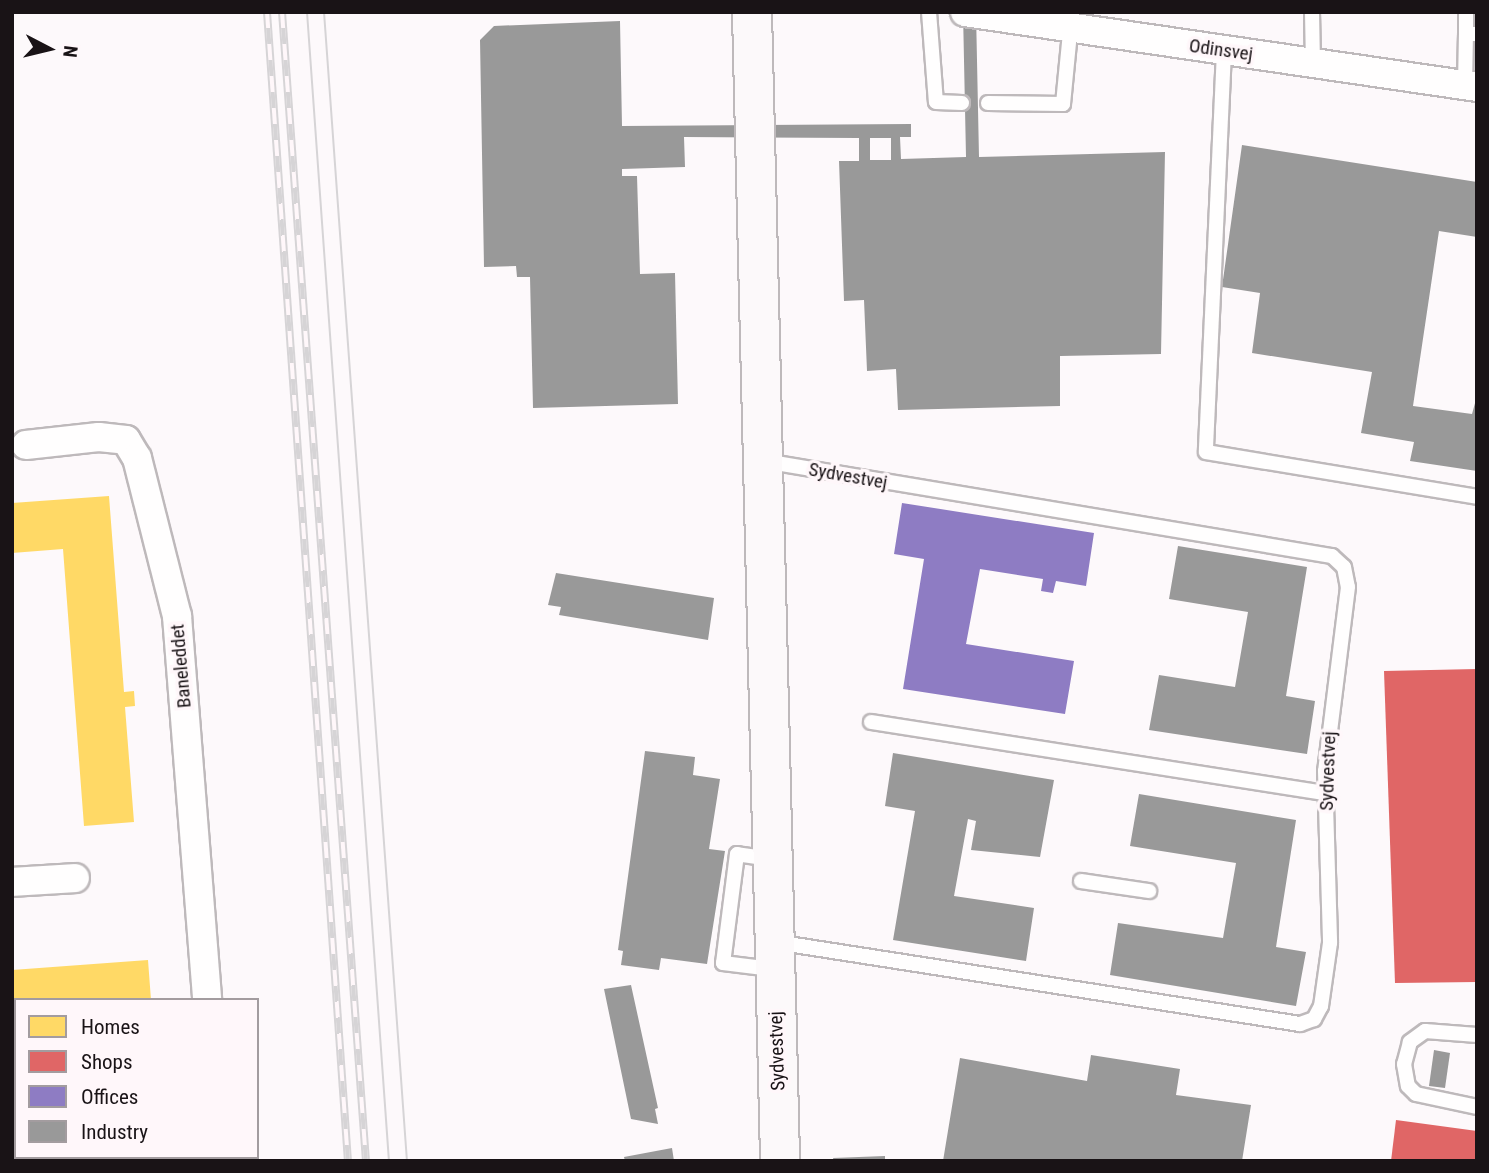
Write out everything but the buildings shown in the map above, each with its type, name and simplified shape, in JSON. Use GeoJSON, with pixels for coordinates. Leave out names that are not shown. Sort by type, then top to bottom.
{"type":"FeatureCollection","features":[{"type":"Feature","properties":{"kind":"street","name":"Sydvestvej"},"geometry":{"type":"LineString","coordinates":[[752,12],[780,1161]]}},
{"type":"Feature","properties":{"kind":"street","name":"Odinsvej"},"geometry":{"type":"LineString","coordinates":[[965,12],[1071,20],[1224,51],[1471,86]]}},
{"type":"Feature","properties":{"kind":"street","name":"Baneleddet"},"geometry":{"type":"LineString","coordinates":[[26,445],[99,437],[126,440],[137,458],[177,615],[207,998]]}},
{"type":"Feature","properties":{"kind":"street"},"geometry":{"type":"LineString","coordinates":[[12,882],[75,878]]}},
{"type":"Feature","properties":{"kind":"lane"},"geometry":{"type":"LineString","coordinates":[[929,12],[936,102],[962,103]]}},
{"type":"Feature","properties":{"kind":"lane"},"geometry":{"type":"LineString","coordinates":[[1312,12],[1313,63]]}},
{"type":"Feature","properties":{"kind":"lane"},"geometry":{"type":"LineString","coordinates":[[1466,12],[1471,34],[1471,86]]}},
{"type":"Feature","properties":{"kind":"lane"},"geometry":{"type":"LineString","coordinates":[[988,103],[1063,104],[1071,20]]}},
{"type":"Feature","properties":{"kind":"lane"},"geometry":{"type":"LineString","coordinates":[[1224,51],[1206,452],[1477,497]]}},
{"type":"Feature","properties":{"kind":"lane","name":"Sydvestvej"},"geometry":{"type":"LineString","coordinates":[[764,461],[1332,556],[1344,568],[1348,587],[1325,793],[1330,943],[1321,1006],[1308,1023],[774,956]]}},
{"type":"Feature","properties":{"kind":"lane"},"geometry":{"type":"LineString","coordinates":[[871,722],[1325,793]]}},
{"type":"Feature","properties":{"kind":"lane"},"geometry":{"type":"LineString","coordinates":[[772,859],[737,854],[723,963],[774,956]]}},
{"type":"Feature","properties":{"kind":"lane"},"geometry":{"type":"LineString","coordinates":[[1081,881],[1149,891]]}},
{"type":"Feature","properties":{"kind":"lane"},"geometry":{"type":"LineString","coordinates":[[1477,1035],[1425,1031],[1410,1042],[1404,1064],[1408,1086],[1416,1094],[1477,1107]]}},
{"type":"Feature","properties":{"kind":"tram line"},"geometry":{"type":"LineString","coordinates":[[307,12],[389,1161]]}},
{"type":"Feature","properties":{"kind":"tram line"},"geometry":{"type":"LineString","coordinates":[[324,12],[407,1161]]}},
{"type":"Feature","properties":{"kind":"railway"},"geometry":{"type":"LineString","coordinates":[[267,12],[348,1161]]}},
{"type":"Feature","properties":{"kind":"railway"},"geometry":{"type":"LineString","coordinates":[[282,12],[366,1161]]}}]}
